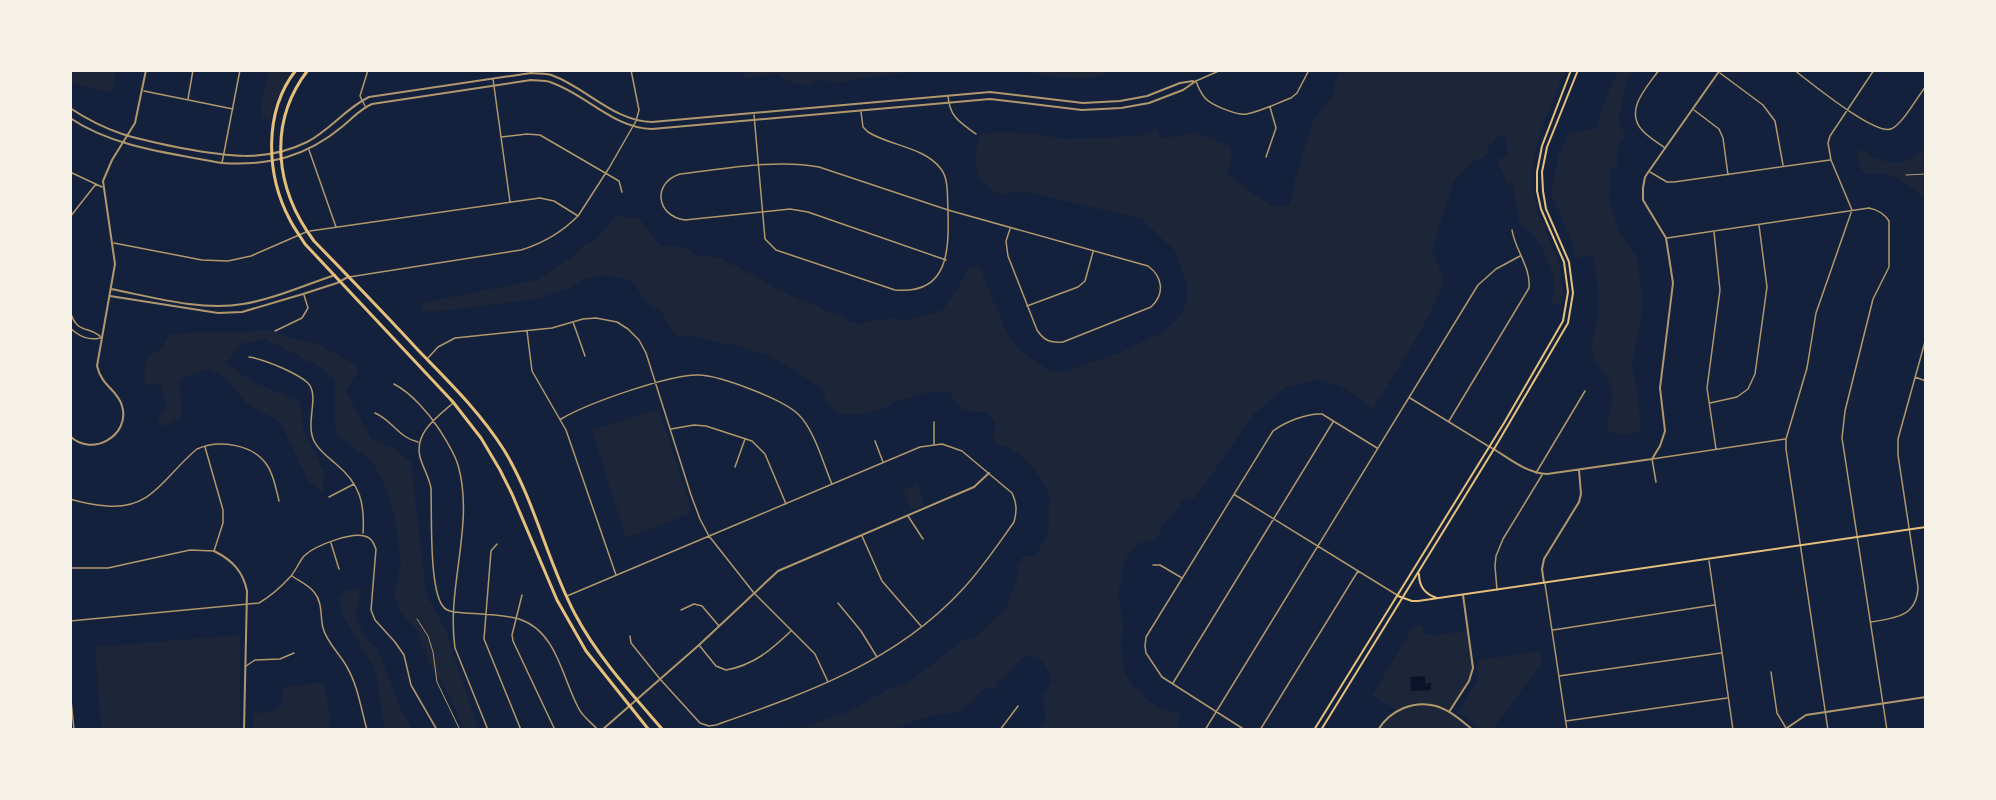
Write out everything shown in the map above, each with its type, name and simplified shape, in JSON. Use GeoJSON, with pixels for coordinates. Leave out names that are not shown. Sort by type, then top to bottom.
{"type":"FeatureCollection","features":[{"type":"Feature","properties":{"kind":"main road"},"geometry":{"type":"LineString","coordinates":[[296,70],[278,106],[274,123],[272,153],[282,200],[290,220],[305,244],[453,402],[481,438],[500,470],[557,600],[580,642],[649,729]]}},
{"type":"Feature","properties":{"kind":"main road"},"geometry":{"type":"LineString","coordinates":[[308,70],[292,96],[286,111],[281,151],[283,177],[298,218],[307,232],[348,277],[463,394],[490,429],[524,489],[566,596],[595,647],[636,700],[663,729]]}},
{"type":"Feature","properties":{"kind":"main road"},"geometry":{"type":"LineString","coordinates":[[1314,729],[1558,332],[1566,309],[1568,292],[1564,262],[1541,209],[1537,172],[1542,146],[1571,70]]}},
{"type":"Feature","properties":{"kind":"main road"},"geometry":{"type":"LineString","coordinates":[[1321,729],[1563,334],[1570,316],[1573,293],[1569,262],[1546,209],[1542,172],[1547,147],[1578,70]]}},
{"type":"Feature","properties":{"kind":"main road"},"geometry":{"type":"LineString","coordinates":[[1397,595],[1412,602],[1926,527]]}},
{"type":"Feature","properties":{"kind":"main road"},"geometry":{"type":"LineString","coordinates":[[1419,571],[1424,591],[1438,598]]}},
{"type":"Feature","properties":{"kind":"street"},"geometry":{"type":"LineString","coordinates":[[188,100],[193,70]]}},
{"type":"Feature","properties":{"kind":"street"},"geometry":{"type":"LineString","coordinates":[[222,164],[240,70]]}},
{"type":"Feature","properties":{"kind":"street"},"geometry":{"type":"LineString","coordinates":[[365,107],[360,96],[368,70]]}},
{"type":"Feature","properties":{"kind":"street"},"geometry":{"type":"LineString","coordinates":[[110,296],[218,313],[242,312],[261,308],[348,277],[521,250],[539,244],[553,237],[578,216],[633,127],[639,110],[631,70]]}},
{"type":"Feature","properties":{"kind":"street"},"geometry":{"type":"LineString","coordinates":[[70,118],[100,135],[123,143],[222,164],[273,162],[308,149],[343,126],[365,107],[378,102],[531,80],[550,82],[633,127],[652,129],[990,99],[1082,110],[1121,108],[1149,103],[1184,90],[1196,81],[1221,70]]}},
{"type":"Feature","properties":{"kind":"street"},"geometry":{"type":"LineString","coordinates":[[1196,81],[1210,103],[1239,115],[1292,98],[1309,70]]}},
{"type":"Feature","properties":{"kind":"street"},"geometry":{"type":"LineString","coordinates":[[1659,70],[1637,102],[1635,113],[1643,131],[1665,148]]}},
{"type":"Feature","properties":{"kind":"street"},"geometry":{"type":"LineString","coordinates":[[1794,70],[1848,110],[1876,128],[1886,130],[1897,126],[1926,86]]}},
{"type":"Feature","properties":{"kind":"street"},"geometry":{"type":"LineString","coordinates":[[1828,729],[1786,439],[1807,368],[1816,313],[1852,210],[1831,160],[1828,143],[1830,136],[1875,70]]}},
{"type":"Feature","properties":{"kind":"street"},"geometry":{"type":"LineString","coordinates":[[70,436],[89,446],[101,444],[119,432],[123,421],[123,407],[100,376],[97,366],[115,264],[102,187],[105,172],[135,123],[146,71]]}},
{"type":"Feature","properties":{"kind":"street"},"geometry":{"type":"LineString","coordinates":[[1656,482],[1652,459],[1660,446],[1665,425],[1660,388],[1673,284],[1666,238],[1643,200],[1642,188],[1645,177],[1720,71],[1763,105],[1775,121],[1783,167]]}},
{"type":"Feature","properties":{"kind":"street"},"geometry":{"type":"LineString","coordinates":[[70,108],[104,128],[128,137],[225,156],[254,156],[281,151],[305,143],[319,135],[362,101],[376,95],[531,73],[553,76],[636,121],[652,122],[990,92],[1098,103],[1147,96],[1180,83],[1196,81]]}},
{"type":"Feature","properties":{"kind":"street"},"geometry":{"type":"LineString","coordinates":[[493,78],[510,202]]}},
{"type":"Feature","properties":{"kind":"street"},"geometry":{"type":"LineString","coordinates":[[143,91],[233,108]]}},
{"type":"Feature","properties":{"kind":"street"},"geometry":{"type":"LineString","coordinates":[[948,96],[950,111],[954,118],[976,134]]}},
{"type":"Feature","properties":{"kind":"street"},"geometry":{"type":"LineString","coordinates":[[1266,158],[1276,128],[1270,106]]}},
{"type":"Feature","properties":{"kind":"street"},"geometry":{"type":"LineString","coordinates":[[1693,110],[1719,129],[1723,138],[1728,175]]}},
{"type":"Feature","properties":{"kind":"street"},"geometry":{"type":"LineString","coordinates":[[754,114],[765,239],[776,250],[895,290],[907,291],[926,286],[937,278],[948,252],[947,185],[941,169],[927,157],[868,132],[863,127],[861,111]]}},
{"type":"Feature","properties":{"kind":"street"},"geometry":{"type":"LineString","coordinates":[[501,137],[540,135],[619,181],[622,192]]}},
{"type":"Feature","properties":{"kind":"street"},"geometry":{"type":"LineString","coordinates":[[308,149],[336,227]]}},
{"type":"Feature","properties":{"kind":"street"},"geometry":{"type":"LineString","coordinates":[[1648,171],[1667,182],[1831,160]]}},
{"type":"Feature","properties":{"kind":"street"},"geometry":{"type":"LineString","coordinates":[[946,260],[808,212],[790,209],[685,220],[677,219],[666,210],[661,198],[666,182],[680,174],[759,166],[808,165],[819,167],[1010,229],[1148,267],[1157,275],[1161,285],[1160,296],[1154,305],[1063,342],[1048,342],[1041,336],[1027,306],[1008,256],[1006,241],[1010,229]]}},
{"type":"Feature","properties":{"kind":"street"},"geometry":{"type":"LineString","coordinates":[[70,172],[102,187]]}},
{"type":"Feature","properties":{"kind":"street"},"geometry":{"type":"LineString","coordinates":[[70,217],[96,184]]}},
{"type":"Feature","properties":{"kind":"street"},"geometry":{"type":"LineString","coordinates":[[112,243],[202,260],[228,261],[261,253],[307,232],[510,202],[547,199],[578,216]]}},
{"type":"Feature","properties":{"kind":"street"},"geometry":{"type":"LineString","coordinates":[[1666,238],[1869,208],[1885,216],[1890,226],[1889,267],[1873,299],[1843,420],[1842,438],[1887,729]]}},
{"type":"Feature","properties":{"kind":"street"},"geometry":{"type":"LineString","coordinates":[[1709,403],[1737,397],[1748,389],[1755,374],[1767,287],[1759,224]]}},
{"type":"Feature","properties":{"kind":"street"},"geometry":{"type":"LineString","coordinates":[[1449,422],[1528,292],[1529,277],[1512,230]]}},
{"type":"Feature","properties":{"kind":"street"},"geometry":{"type":"LineString","coordinates":[[1714,231],[1720,290],[1707,388],[1716,449]]}},
{"type":"Feature","properties":{"kind":"street"},"geometry":{"type":"LineString","coordinates":[[1027,306],[1078,287],[1085,281],[1093,251]]}},
{"type":"Feature","properties":{"kind":"street"},"geometry":{"type":"LineString","coordinates":[[1205,729],[1478,285],[1496,269],[1520,256]]}},
{"type":"Feature","properties":{"kind":"street"},"geometry":{"type":"LineString","coordinates":[[111,289],[190,303],[242,304],[335,275]]}},
{"type":"Feature","properties":{"kind":"street"},"geometry":{"type":"LineString","coordinates":[[275,331],[302,318],[308,308],[303,294]]}},
{"type":"Feature","properties":{"kind":"street"},"geometry":{"type":"LineString","coordinates":[[70,311],[76,324],[82,329],[96,332],[101,338]]}},
{"type":"Feature","properties":{"kind":"street"},"geometry":{"type":"LineString","coordinates":[[428,359],[438,347],[455,338],[552,328],[583,319],[603,318],[617,322],[628,329],[639,340],[646,353],[691,495],[710,536],[754,593],[814,654],[828,683]]}},
{"type":"Feature","properties":{"kind":"street"},"geometry":{"type":"LineString","coordinates":[[573,322],[585,356]]}},
{"type":"Feature","properties":{"kind":"street"},"geometry":{"type":"LineString","coordinates":[[70,328],[86,338],[101,338]]}},
{"type":"Feature","properties":{"kind":"street"},"geometry":{"type":"LineString","coordinates":[[527,330],[532,371],[566,430],[616,576]]}},
{"type":"Feature","properties":{"kind":"street"},"geometry":{"type":"LineString","coordinates":[[1871,622],[1901,616],[1915,603],[1918,587],[1898,455],[1899,439],[1926,338]]}},
{"type":"Feature","properties":{"kind":"street"},"geometry":{"type":"LineString","coordinates":[[249,357],[259,358],[301,378],[313,391],[310,428],[314,441],[320,450],[347,473],[355,484],[364,517],[363,535]]}},
{"type":"Feature","properties":{"kind":"street"},"geometry":{"type":"LineString","coordinates":[[561,419],[578,409],[656,383],[688,375],[702,375],[764,394],[790,407],[808,428],[832,484]]}},
{"type":"Feature","properties":{"kind":"street"},"geometry":{"type":"LineString","coordinates":[[1915,378],[1926,381]]}},
{"type":"Feature","properties":{"kind":"street"},"geometry":{"type":"LineString","coordinates":[[394,384],[403,389],[433,420],[457,463],[463,490],[463,509],[454,612],[455,648],[488,729]]}},
{"type":"Feature","properties":{"kind":"street"},"geometry":{"type":"LineString","coordinates":[[1536,473],[1585,391]]}},
{"type":"Feature","properties":{"kind":"street"},"geometry":{"type":"LineString","coordinates":[[1409,398],[1520,466],[1542,474],[1786,439]]}},
{"type":"Feature","properties":{"kind":"street"},"geometry":{"type":"LineString","coordinates":[[453,402],[433,420],[419,442],[419,455],[431,488],[435,581],[441,604],[446,610],[454,612],[517,618],[530,624],[545,637],[580,711],[600,729],[699,645],[778,571],[974,487],[989,473]]}},
{"type":"Feature","properties":{"kind":"street"},"geometry":{"type":"LineString","coordinates":[[375,412],[385,417],[408,440],[419,442]]}},
{"type":"Feature","properties":{"kind":"street"},"geometry":{"type":"LineString","coordinates":[[1245,729],[1172,684],[1160,674],[1146,653],[1146,637],[1273,431],[1294,421],[1322,414],[1378,448]]}},
{"type":"Feature","properties":{"kind":"street"},"geometry":{"type":"LineString","coordinates":[[1172,684],[1334,421]]}},
{"type":"Feature","properties":{"kind":"street"},"geometry":{"type":"LineString","coordinates":[[934,422],[934,444]]}},
{"type":"Feature","properties":{"kind":"street"},"geometry":{"type":"LineString","coordinates":[[670,429],[694,425],[706,426],[752,441],[765,454],[786,504]]}},
{"type":"Feature","properties":{"kind":"street"},"geometry":{"type":"LineString","coordinates":[[735,467],[745,438]]}},
{"type":"Feature","properties":{"kind":"street"},"geometry":{"type":"LineString","coordinates":[[876,441],[884,463]]}},
{"type":"Feature","properties":{"kind":"street"},"geometry":{"type":"LineString","coordinates":[[70,499],[117,507],[135,504],[148,497],[190,455],[205,446],[218,444],[247,449],[256,454],[271,472],[279,501]]}},
{"type":"Feature","properties":{"kind":"street"},"geometry":{"type":"LineString","coordinates":[[566,596],[920,447],[934,444],[951,446],[967,454],[1012,493],[1017,508],[1014,522],[981,568],[961,591],[922,627],[858,670],[796,697],[709,726],[700,723],[631,643],[630,636]]}},
{"type":"Feature","properties":{"kind":"street"},"geometry":{"type":"LineString","coordinates":[[205,446],[223,510],[223,523],[214,551]]}},
{"type":"Feature","properties":{"kind":"street"},"geometry":{"type":"LineString","coordinates":[[1567,729],[1542,569],[1544,559],[1579,502],[1581,494],[1579,470]]}},
{"type":"Feature","properties":{"kind":"street"},"geometry":{"type":"LineString","coordinates":[[1497,590],[1494,566],[1496,556],[1503,539],[1542,474]]}},
{"type":"Feature","properties":{"kind":"street"},"geometry":{"type":"LineString","coordinates":[[329,497],[355,484]]}},
{"type":"Feature","properties":{"kind":"street"},"geometry":{"type":"LineString","coordinates":[[1234,494],[1397,595]]}},
{"type":"Feature","properties":{"kind":"street"},"geometry":{"type":"LineString","coordinates":[[908,515],[923,539]]}},
{"type":"Feature","properties":{"kind":"street"},"geometry":{"type":"LineString","coordinates":[[70,621],[259,603],[291,576],[304,556],[316,547],[354,535],[363,535],[373,541],[376,549],[370,610],[375,620],[404,656],[414,692],[437,729]]}},
{"type":"Feature","properties":{"kind":"street"},"geometry":{"type":"LineString","coordinates":[[861,535],[882,581],[922,627]]}},
{"type":"Feature","properties":{"kind":"street"},"geometry":{"type":"LineString","coordinates":[[331,542],[339,569]]}},
{"type":"Feature","properties":{"kind":"street"},"geometry":{"type":"LineString","coordinates":[[497,544],[491,550],[484,639],[521,729]]}},
{"type":"Feature","properties":{"kind":"street"},"geometry":{"type":"LineString","coordinates":[[70,568],[108,568],[190,550],[214,551],[229,560],[240,573],[245,584],[247,605],[244,729]]}},
{"type":"Feature","properties":{"kind":"street"},"geometry":{"type":"LineString","coordinates":[[1708,560],[1733,729]]}},
{"type":"Feature","properties":{"kind":"street"},"geometry":{"type":"LineString","coordinates":[[1153,566],[1160,565],[1182,578]]}},
{"type":"Feature","properties":{"kind":"street"},"geometry":{"type":"LineString","coordinates":[[1260,729],[1358,570]]}},
{"type":"Feature","properties":{"kind":"street"},"geometry":{"type":"LineString","coordinates":[[291,576],[307,585],[317,596],[320,603],[322,627],[327,639],[352,677],[367,729]]}},
{"type":"Feature","properties":{"kind":"street"},"geometry":{"type":"LineString","coordinates":[[522,595],[512,635],[513,640],[555,729]]}},
{"type":"Feature","properties":{"kind":"street"},"geometry":{"type":"LineString","coordinates":[[1449,712],[1468,681],[1473,668],[1463,595]]}},
{"type":"Feature","properties":{"kind":"street"},"geometry":{"type":"LineString","coordinates":[[838,603],[861,631],[878,657]]}},
{"type":"Feature","properties":{"kind":"street"},"geometry":{"type":"LineString","coordinates":[[681,610],[694,604],[702,606],[719,626]]}},
{"type":"Feature","properties":{"kind":"street"},"geometry":{"type":"LineString","coordinates":[[1553,630],[1715,605]]}},
{"type":"Feature","properties":{"kind":"street"},"geometry":{"type":"LineString","coordinates":[[699,645],[716,666],[726,670],[749,663],[770,651],[791,630]]}},
{"type":"Feature","properties":{"kind":"street"},"geometry":{"type":"LineString","coordinates":[[1559,675],[1722,652]]}},
{"type":"Feature","properties":{"kind":"street"},"geometry":{"type":"LineString","coordinates":[[245,667],[255,660],[280,659],[294,653]]}},
{"type":"Feature","properties":{"kind":"street"},"geometry":{"type":"LineString","coordinates":[[1771,672],[1777,713],[1785,729],[1806,715],[1926,697]]}},
{"type":"Feature","properties":{"kind":"street"},"geometry":{"type":"LineString","coordinates":[[70,690],[74,729]]}},
{"type":"Feature","properties":{"kind":"street"},"geometry":{"type":"LineString","coordinates":[[1566,722],[1728,698]]}},
{"type":"Feature","properties":{"kind":"street"},"geometry":{"type":"LineString","coordinates":[[1378,729],[1389,716],[1406,706],[1420,704],[1436,706],[1449,712],[1473,729]]}},
{"type":"Feature","properties":{"kind":"street"},"geometry":{"type":"LineString","coordinates":[[1000,729],[1018,706]]}},
{"type":"Feature","properties":{"kind":"lane"},"geometry":{"type":"LineString","coordinates":[[1906,176],[1926,174]]}},
{"type":"Feature","properties":{"kind":"lane"},"geometry":{"type":"LineString","coordinates":[[417,619],[428,636],[433,652],[437,682],[460,729]]}},
{"type":"Feature","properties":{"kind":"shaded area"},"geometry":{"type":"Polygon","coordinates":[[[71,70],[115,71],[114,91],[105,92],[71,82],[71,70]]]}},
{"type":"Feature","properties":{"kind":"shaded area"},"geometry":{"type":"Polygon","coordinates":[[[744,70],[915,71],[839,82],[817,80],[807,85],[793,83],[778,74],[744,78],[744,70]]]}},
{"type":"Feature","properties":{"kind":"shaded area"},"geometry":{"type":"Polygon","coordinates":[[[1618,70],[1632,71],[1627,80],[1618,122],[1626,136],[1619,145],[1617,166],[1610,171],[1609,200],[1618,229],[1637,258],[1643,305],[1632,365],[1641,432],[1623,434],[1607,429],[1612,400],[1611,388],[1608,378],[1595,360],[1592,351],[1598,307],[1593,255],[1575,258],[1572,242],[1551,193],[1558,157],[1569,133],[1596,129],[1618,70]]]}},
{"type":"Feature","properties":{"kind":"shaded area"},"geometry":{"type":"Polygon","coordinates":[[[269,71],[292,71],[276,100],[270,120],[262,118],[261,105],[269,71]]]}},
{"type":"Feature","properties":{"kind":"shaded area"},"geometry":{"type":"Polygon","coordinates":[[[1022,71],[1110,71],[1092,78],[1080,78],[1054,77],[1022,71]]]}},
{"type":"Feature","properties":{"kind":"shaded area"},"geometry":{"type":"Polygon","coordinates":[[[1341,71],[1564,71],[1537,144],[1532,175],[1536,205],[1562,276],[1561,305],[1552,304],[1554,283],[1550,266],[1537,240],[1520,225],[1513,186],[1507,183],[1497,160],[1507,156],[1507,139],[1501,135],[1487,147],[1489,154],[1471,163],[1454,180],[1432,250],[1444,280],[1430,314],[1373,410],[1340,386],[1318,379],[1284,388],[1254,414],[1195,498],[1183,500],[1163,524],[1157,539],[1140,543],[1130,552],[1122,566],[1122,581],[1118,591],[1123,624],[1121,647],[1124,671],[1134,688],[1141,691],[1151,703],[1179,713],[1180,720],[1177,729],[1040,729],[1045,720],[1043,696],[1052,681],[1041,660],[1031,656],[1018,662],[1007,675],[995,683],[997,687],[993,689],[988,687],[981,691],[971,703],[955,713],[928,716],[896,729],[792,729],[802,726],[805,728],[847,712],[888,689],[909,682],[964,639],[972,639],[1005,610],[1019,574],[1016,569],[1023,556],[1033,556],[1045,540],[1051,502],[1042,480],[1032,467],[1020,455],[993,440],[995,427],[993,418],[986,412],[972,412],[963,409],[949,392],[928,392],[896,401],[884,409],[864,414],[840,415],[828,404],[822,389],[787,365],[736,345],[699,337],[679,336],[672,331],[661,310],[644,301],[631,281],[607,275],[588,278],[567,289],[537,299],[444,311],[422,311],[420,303],[537,280],[572,257],[585,245],[595,241],[615,216],[639,218],[660,246],[686,247],[697,256],[717,257],[774,288],[860,325],[869,321],[894,318],[905,321],[943,310],[959,287],[968,267],[982,268],[983,277],[1007,333],[1017,348],[1049,371],[1064,372],[1121,352],[1163,332],[1182,314],[1187,299],[1187,285],[1175,251],[1142,219],[1037,194],[1015,191],[1005,196],[992,190],[983,182],[976,170],[977,147],[981,134],[1005,132],[1064,139],[1138,136],[1157,130],[1161,139],[1195,132],[1229,146],[1232,158],[1227,175],[1272,206],[1290,206],[1295,180],[1314,119],[1334,93],[1334,85],[1341,71]]]}},
{"type":"Feature","properties":{"kind":"shaded area"},"geometry":{"type":"Polygon","coordinates":[[[1925,148],[1925,200],[1896,178],[1862,171],[1856,152],[1862,150],[1882,160],[1900,163],[1925,148]]]}},
{"type":"Feature","properties":{"kind":"shaded area"},"geometry":{"type":"Polygon","coordinates":[[[268,330],[315,343],[355,364],[358,372],[346,391],[371,439],[394,448],[411,462],[426,594],[446,631],[478,729],[464,729],[448,693],[429,663],[417,630],[400,612],[394,595],[401,563],[394,513],[384,483],[373,462],[337,435],[335,381],[324,369],[265,339],[240,344],[230,359],[224,362],[252,381],[300,402],[304,432],[324,472],[323,492],[309,482],[280,422],[247,404],[224,377],[208,369],[179,379],[182,417],[161,427],[158,420],[166,406],[161,385],[145,384],[145,364],[148,356],[162,348],[169,334],[268,330]]]}},
{"type":"Feature","properties":{"kind":"shaded area"},"geometry":{"type":"Polygon","coordinates":[[[659,409],[692,513],[626,538],[592,430],[659,409]]]}},
{"type":"Feature","properties":{"kind":"shaded area"},"geometry":{"type":"Polygon","coordinates":[[[917,484],[925,505],[911,510],[903,490],[917,484]]]}},
{"type":"Feature","properties":{"kind":"shaded area"},"geometry":{"type":"Polygon","coordinates":[[[359,588],[359,602],[355,615],[369,642],[378,649],[400,708],[412,729],[384,729],[377,676],[344,618],[339,599],[345,590],[359,588]]]}},
{"type":"Feature","properties":{"kind":"shaded area"},"geometry":{"type":"Polygon","coordinates":[[[1414,625],[1423,626],[1423,632],[1434,636],[1468,630],[1473,663],[1471,676],[1449,712],[1473,729],[1378,729],[1397,710],[1372,696],[1414,625]]]}},
{"type":"Feature","properties":{"kind":"shaded area"},"geometry":{"type":"Polygon","coordinates":[[[240,635],[240,729],[101,729],[95,647],[240,635]]]}},
{"type":"Feature","properties":{"kind":"shaded area"},"geometry":{"type":"Polygon","coordinates":[[[1540,651],[1542,663],[1493,729],[1481,729],[1458,712],[1477,681],[1478,660],[1540,651]]]}},
{"type":"Feature","properties":{"kind":"shaded area"},"geometry":{"type":"Polygon","coordinates":[[[1425,676],[1426,687],[1427,683],[1431,683],[1431,690],[1411,691],[1410,677],[1425,676]]]}},
{"type":"Feature","properties":{"kind":"shaded area"},"geometry":{"type":"Polygon","coordinates":[[[323,682],[331,718],[328,729],[253,730],[253,714],[281,706],[283,687],[323,682]]]}}]}
